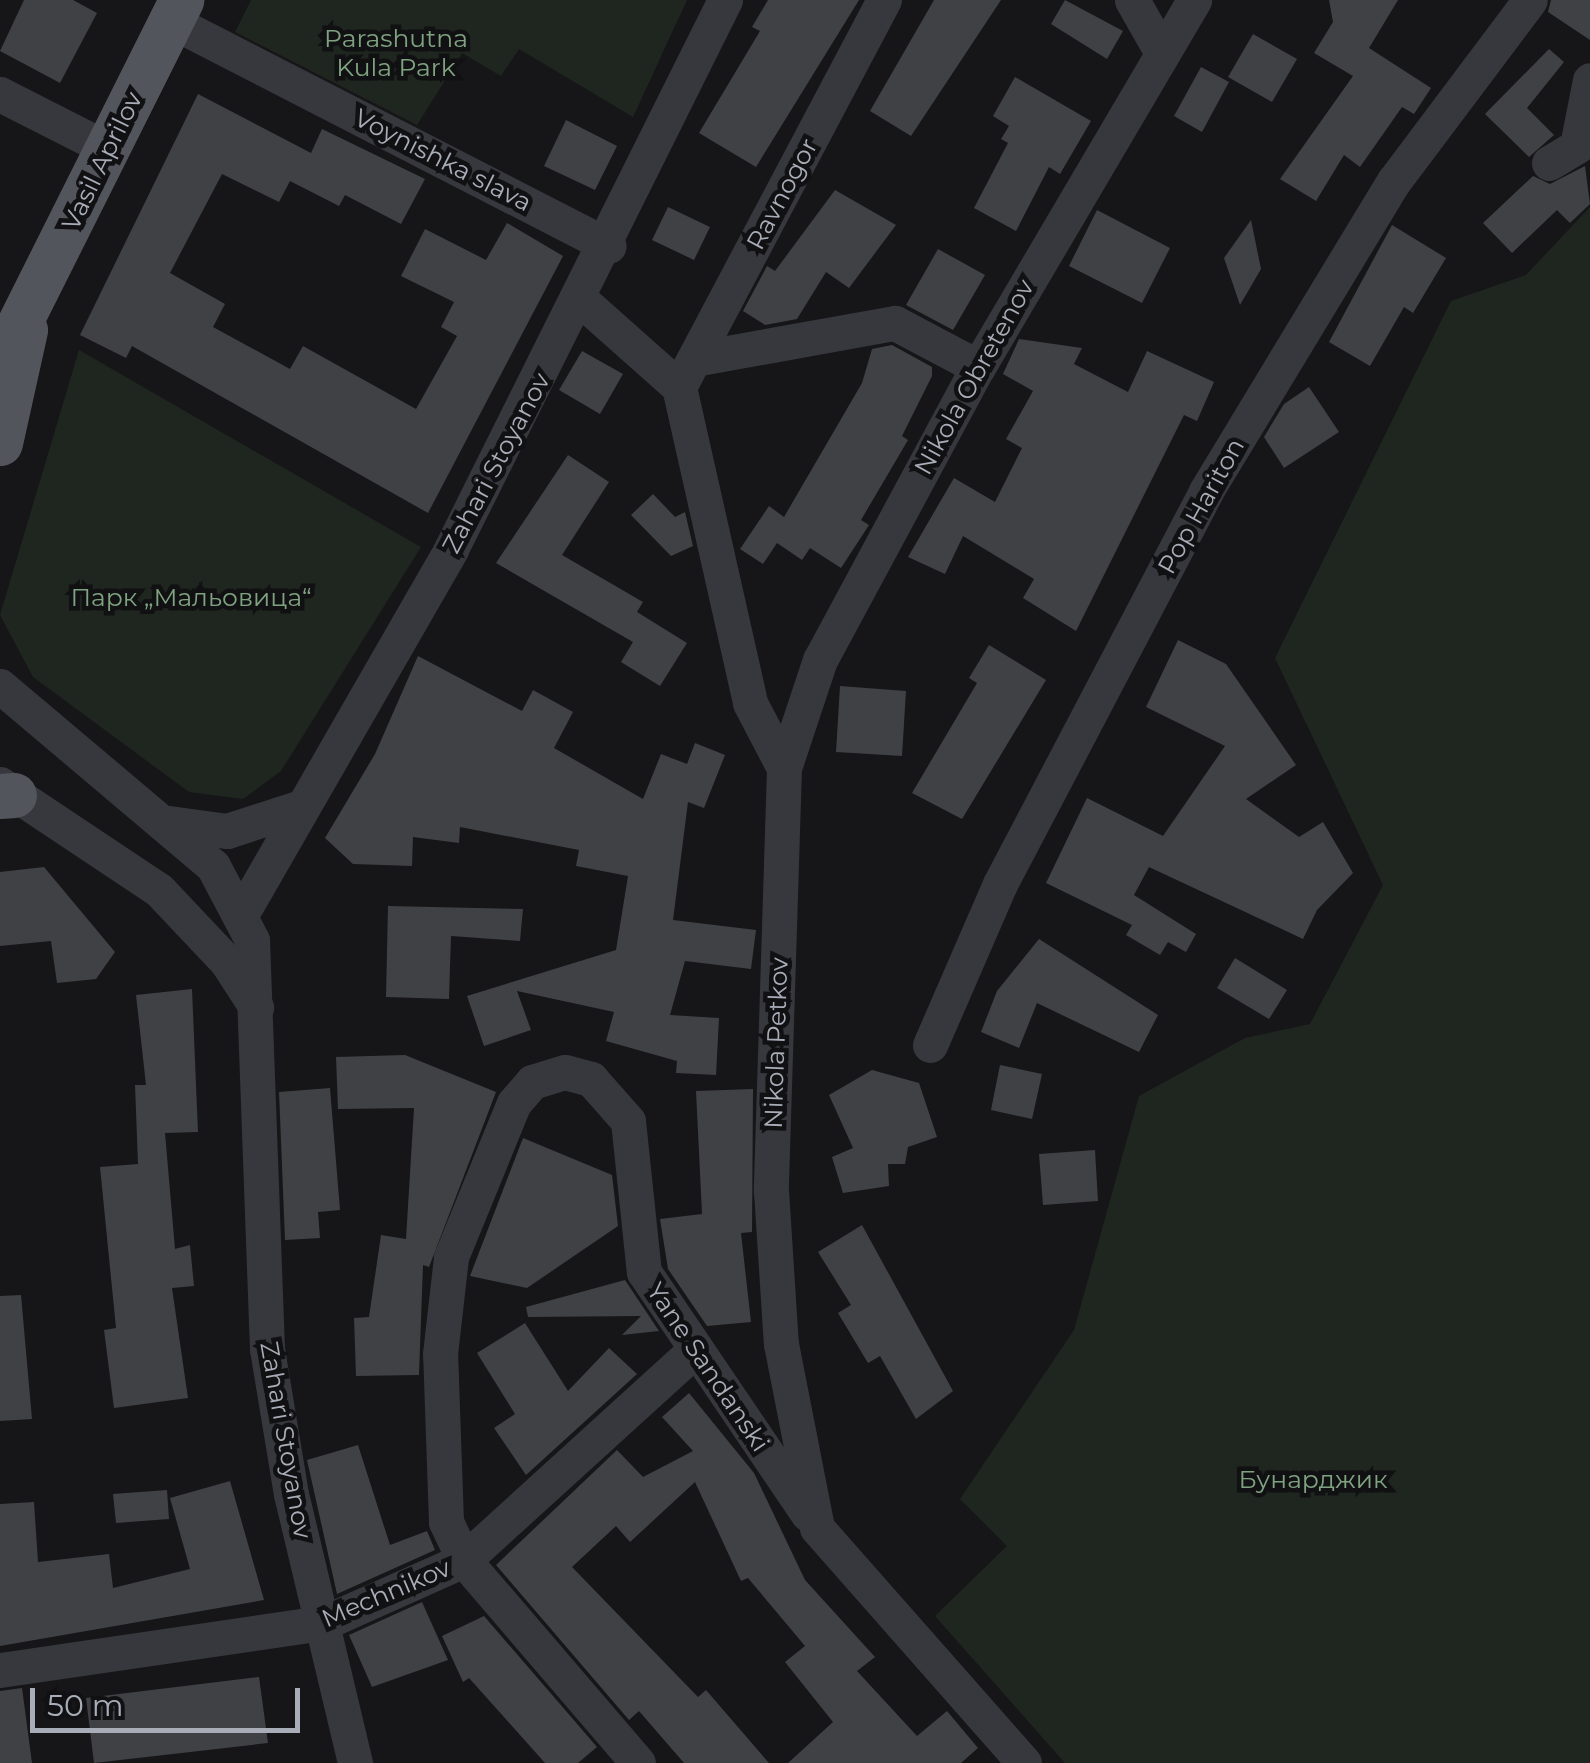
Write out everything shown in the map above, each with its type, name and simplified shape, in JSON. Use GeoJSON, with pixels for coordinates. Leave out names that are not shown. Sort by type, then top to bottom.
{"type":"FeatureCollection","features":[{"type":"Feature","properties":{"kind":"main road","name":"Vasil Aprilov"},"geometry":{"type":"LineString","coordinates":[[0,362],[26,323],[106,148],[176,10]]}},
{"type":"Feature","properties":{"kind":"main road","name":"Vasil Aprilov"},"geometry":{"type":"LineString","coordinates":[[0,443],[26,323]]}},
{"type":"Feature","properties":{"kind":"street","name":"Zahari Stoyanov"},"geometry":{"type":"LineString","coordinates":[[242,913],[451,549],[608,246],[724,0]]}},
{"type":"Feature","properties":{"kind":"street","name":"Ravnogor"},"geometry":{"type":"LineString","coordinates":[[686,373],[884,0]]}},
{"type":"Feature","properties":{"kind":"street"},"geometry":{"type":"LineString","coordinates":[[1132,0],[1161,51]]}},
{"type":"Feature","properties":{"kind":"street","name":"Nikola Obretenov"},"geometry":{"type":"LineString","coordinates":[[784,768],[820,660],[978,367],[1194,0]]}},
{"type":"Feature","properties":{"kind":"street","name":"Pop Hariton"},"geometry":{"type":"LineString","coordinates":[[930,1045],[1000,884],[1206,491],[1394,181],[1530,0]]}},
{"type":"Feature","properties":{"kind":"street","name":"Voynishka slava"},"geometry":{"type":"LineString","coordinates":[[176,10],[608,246]]}},
{"type":"Feature","properties":{"kind":"street"},"geometry":{"type":"LineString","coordinates":[[1549,163],[1576,146],[1590,80]]}},
{"type":"Feature","properties":{"kind":"street"},"geometry":{"type":"LineString","coordinates":[[0,94],[106,148]]}},
{"type":"Feature","properties":{"kind":"street"},"geometry":{"type":"LineString","coordinates":[[581,300],[686,373],[895,323],[978,367]]}},
{"type":"Feature","properties":{"kind":"street","name":"Nikola Petkov"},"geometry":{"type":"LineString","coordinates":[[686,373],[750,703],[784,768],[771,1192],[781,1344],[817,1528]]}},
{"type":"Feature","properties":{"kind":"street","name":"Zahari Stoyanov"},"geometry":{"type":"LineString","coordinates":[[0,686],[169,824],[213,866],[242,913],[258,1009],[267,1350],[352,1757]]}},
{"type":"Feature","properties":{"kind":"street"},"geometry":{"type":"LineString","coordinates":[[5,791],[158,890],[226,962],[258,1009]]}},
{"type":"Feature","properties":{"kind":"street"},"geometry":{"type":"LineString","coordinates":[[169,824],[228,832],[301,807]]}},
{"type":"Feature","properties":{"kind":"street","name":"Yane Sandanski"},"geometry":{"type":"LineString","coordinates":[[638,1763],[464,1560],[446,1522],[440,1354],[451,1256],[514,1103],[532,1082],[565,1072],[591,1079],[628,1121],[644,1272],[817,1528]]}},
{"type":"Feature","properties":{"kind":"street","name":"Mechnikov"},"geometry":{"type":"LineString","coordinates":[[0,1670],[323,1623],[464,1560],[694,1351]]}},
{"type":"Feature","properties":{"kind":"street"},"geometry":{"type":"LineString","coordinates":[[817,1528],[1024,1763]]}},
{"type":"Feature","properties":{"kind":"green space","name":"Parashutna Kula Park"},"geometry":{"type":"Polygon","coordinates":[[[251,0],[687,0],[633,117],[519,49],[501,76],[462,53],[417,125],[235,32],[251,0]]]}},
{"type":"Feature","properties":{"kind":"green space","name":"Бунарджик"},"geometry":{"type":"Polygon","coordinates":[[[1590,207],[1590,1763],[1065,1763],[935,1616],[1007,1546],[960,1499],[1074,1330],[1139,1096],[1245,1038],[1310,1024],[1383,885],[1275,658],[1451,301],[1526,275],[1590,207]]]}},
{"type":"Feature","properties":{"kind":"green space","name":"Парк „Мальовица“"},"geometry":{"type":"Polygon","coordinates":[[[79,350],[421,547],[281,771],[243,799],[189,792],[33,677],[0,615],[79,350]]]}},
{"type":"Feature","properties":{"kind":"building"},"geometry":{"type":"Polygon","coordinates":[[[24,0],[73,0],[97,13],[60,83],[0,51],[24,0]]]}},
{"type":"Feature","properties":{"kind":"building"},"geometry":{"type":"Polygon","coordinates":[[[768,0],[859,0],[756,167],[699,133],[760,31],[752,27],[768,0]]]}},
{"type":"Feature","properties":{"kind":"building"},"geometry":{"type":"Polygon","coordinates":[[[934,0],[1001,0],[911,136],[870,111],[934,0]]]}},
{"type":"Feature","properties":{"kind":"building"},"geometry":{"type":"Polygon","coordinates":[[[1065,0],[1123,31],[1107,59],[1051,24],[1065,0]]]}},
{"type":"Feature","properties":{"kind":"building"},"geometry":{"type":"Polygon","coordinates":[[[1329,0],[1398,0],[1369,48],[1431,88],[1414,114],[1402,107],[1360,167],[1344,155],[1316,201],[1280,179],[1353,76],[1314,53],[1333,22],[1329,0]]]}},
{"type":"Feature","properties":{"kind":"building"},"geometry":{"type":"Polygon","coordinates":[[[1551,0],[1590,0],[1590,40],[1548,12],[1551,0]]]}},
{"type":"Feature","properties":{"kind":"building"},"geometry":{"type":"Polygon","coordinates":[[[1253,34],[1297,59],[1272,102],[1228,77],[1253,34]]]}},
{"type":"Feature","properties":{"kind":"building"},"geometry":{"type":"Polygon","coordinates":[[[1549,49],[1564,62],[1527,108],[1554,135],[1529,157],[1485,114],[1549,49]]]}},
{"type":"Feature","properties":{"kind":"building"},"geometry":{"type":"Polygon","coordinates":[[[1201,67],[1229,82],[1202,132],[1174,116],[1201,67]]]}},
{"type":"Feature","properties":{"kind":"building"},"geometry":{"type":"Polygon","coordinates":[[[1015,77],[1091,121],[1060,174],[1049,167],[1016,231],[974,208],[1008,143],[1001,139],[1009,126],[993,116],[1015,77]]]}},
{"type":"Feature","properties":{"kind":"building"},"geometry":{"type":"Polygon","coordinates":[[[198,94],[311,153],[322,129],[425,179],[401,224],[345,195],[339,206],[290,181],[279,202],[222,174],[170,273],[225,304],[213,327],[290,369],[303,346],[416,409],[457,336],[441,327],[454,302],[401,276],[425,229],[486,260],[507,223],[563,256],[428,513],[132,346],[126,358],[80,335],[198,94]]]}},
{"type":"Feature","properties":{"kind":"building"},"geometry":{"type":"Polygon","coordinates":[[[566,120],[617,146],[595,190],[544,166],[566,120]]]}},
{"type":"Feature","properties":{"kind":"building"},"geometry":{"type":"Polygon","coordinates":[[[1585,166],[1590,204],[1570,223],[1557,210],[1512,253],[1483,223],[1533,176],[1550,184],[1585,166]]]}},
{"type":"Feature","properties":{"kind":"building"},"geometry":{"type":"Polygon","coordinates":[[[835,190],[896,225],[849,288],[826,272],[797,319],[765,325],[743,311],[767,266],[775,271],[835,190]]]}},
{"type":"Feature","properties":{"kind":"building"},"geometry":{"type":"Polygon","coordinates":[[[668,207],[710,227],[694,260],[652,240],[668,207]]]}},
{"type":"Feature","properties":{"kind":"building"},"geometry":{"type":"Polygon","coordinates":[[[1097,210],[1170,248],[1142,303],[1069,266],[1097,210]]]}},
{"type":"Feature","properties":{"kind":"building"},"geometry":{"type":"Polygon","coordinates":[[[1251,220],[1261,269],[1240,305],[1224,258],[1251,220]]]}},
{"type":"Feature","properties":{"kind":"building"},"geometry":{"type":"Polygon","coordinates":[[[1392,225],[1446,258],[1413,313],[1404,307],[1370,366],[1329,342],[1392,225]]]}},
{"type":"Feature","properties":{"kind":"building"},"geometry":{"type":"Polygon","coordinates":[[[938,249],[985,275],[953,330],[906,305],[938,249]]]}},
{"type":"Feature","properties":{"kind":"building"},"geometry":{"type":"Polygon","coordinates":[[[1019,339],[1082,348],[1074,364],[1128,392],[1147,351],[1214,382],[1197,421],[1184,415],[1076,631],[1023,598],[1034,579],[963,536],[945,574],[908,557],[954,478],[995,502],[1022,448],[1006,439],[1033,391],[1003,374],[1019,339]]]}},
{"type":"Feature","properties":{"kind":"building"},"geometry":{"type":"Polygon","coordinates":[[[892,345],[932,367],[932,376],[902,436],[908,440],[861,520],[869,525],[841,568],[810,548],[802,560],[777,543],[763,564],[740,549],[769,506],[784,517],[862,383],[872,349],[892,345]]]}},
{"type":"Feature","properties":{"kind":"building"},"geometry":{"type":"Polygon","coordinates":[[[582,351],[623,374],[600,414],[559,390],[582,351]]]}},
{"type":"Feature","properties":{"kind":"building"},"geometry":{"type":"Polygon","coordinates":[[[1309,387],[1339,432],[1284,468],[1264,437],[1284,404],[1309,387]]]}},
{"type":"Feature","properties":{"kind":"building"},"geometry":{"type":"Polygon","coordinates":[[[568,455],[609,482],[562,555],[643,602],[637,612],[687,643],[660,686],[621,662],[633,642],[496,563],[568,455]]]}},
{"type":"Feature","properties":{"kind":"building"},"geometry":{"type":"Polygon","coordinates":[[[653,494],[675,517],[685,512],[693,546],[671,556],[631,515],[653,494]]]}},
{"type":"Feature","properties":{"kind":"building"},"geometry":{"type":"Polygon","coordinates":[[[1178,640],[1226,664],[1296,765],[1246,799],[1299,837],[1323,822],[1353,873],[1317,910],[1303,939],[1149,867],[1134,895],[1196,934],[1186,952],[1168,942],[1160,955],[1126,935],[1132,925],[1046,883],[1087,798],[1163,836],[1225,746],[1146,707],[1178,640]]]}},
{"type":"Feature","properties":{"kind":"building"},"geometry":{"type":"Polygon","coordinates":[[[989,645],[1046,680],[962,819],[912,793],[977,683],[969,678],[989,645]]]}},
{"type":"Feature","properties":{"kind":"building"},"geometry":{"type":"Polygon","coordinates":[[[418,656],[522,711],[533,690],[573,712],[554,748],[643,799],[661,754],[687,764],[695,743],[725,755],[704,808],[688,802],[673,920],[756,930],[751,969],[685,961],[670,1015],[719,1018],[716,1075],[676,1073],[677,1061],[606,1041],[614,1012],[517,991],[531,1030],[484,1046],[467,996],[616,950],[628,876],[576,866],[579,850],[460,827],[459,843],[413,837],[412,866],[353,864],[325,838],[375,754],[418,656]]]}},
{"type":"Feature","properties":{"kind":"building"},"geometry":{"type":"Polygon","coordinates":[[[840,686],[906,691],[902,756],[836,752],[840,686]]]}},
{"type":"Feature","properties":{"kind":"building"},"geometry":{"type":"Polygon","coordinates":[[[44,867],[115,952],[96,979],[57,983],[51,941],[0,946],[0,872],[44,867]]]}},
{"type":"Feature","properties":{"kind":"building"},"geometry":{"type":"Polygon","coordinates":[[[388,906],[523,909],[520,941],[451,936],[449,999],[386,997],[388,906]]]}},
{"type":"Feature","properties":{"kind":"building"},"geometry":{"type":"Polygon","coordinates":[[[1039,939],[1158,1015],[1139,1052],[1037,1003],[1019,1048],[981,1032],[997,991],[1039,939]]]}},
{"type":"Feature","properties":{"kind":"building"},"geometry":{"type":"Polygon","coordinates":[[[1235,958],[1287,990],[1269,1019],[1217,988],[1235,958]]]}},
{"type":"Feature","properties":{"kind":"building"},"geometry":{"type":"Polygon","coordinates":[[[192,989],[198,1132],[165,1133],[175,1249],[190,1245],[194,1286],[172,1288],[188,1398],[114,1408],[104,1330],[116,1328],[100,1167],[138,1164],[135,1085],[146,1085],[136,995],[192,989]]]}},
{"type":"Feature","properties":{"kind":"building"},"geometry":{"type":"Polygon","coordinates":[[[405,1055],[496,1092],[429,1267],[423,1265],[419,1375],[356,1376],[354,1318],[369,1317],[381,1235],[406,1239],[414,1108],[338,1109],[336,1057],[405,1055]]]}},
{"type":"Feature","properties":{"kind":"building"},"geometry":{"type":"Polygon","coordinates":[[[1000,1065],[1042,1074],[1032,1119],[991,1110],[1000,1065]]]}},
{"type":"Feature","properties":{"kind":"building"},"geometry":{"type":"Polygon","coordinates":[[[872,1070],[919,1083],[937,1137],[908,1147],[905,1164],[888,1164],[889,1186],[843,1193],[832,1157],[853,1148],[829,1095],[872,1070]]]}},
{"type":"Feature","properties":{"kind":"building"},"geometry":{"type":"Polygon","coordinates":[[[330,1088],[340,1210],[318,1212],[320,1238],[285,1240],[279,1092],[330,1088]]]}},
{"type":"Feature","properties":{"kind":"building"},"geometry":{"type":"Polygon","coordinates":[[[753,1089],[752,1232],[741,1233],[751,1322],[707,1326],[668,1269],[660,1219],[702,1214],[696,1091],[753,1089]]]}},
{"type":"Feature","properties":{"kind":"building"},"geometry":{"type":"Polygon","coordinates":[[[523,1138],[612,1175],[618,1226],[527,1288],[470,1276],[523,1138]]]}},
{"type":"Feature","properties":{"kind":"building"},"geometry":{"type":"Polygon","coordinates":[[[1095,1150],[1098,1201],[1043,1205],[1039,1154],[1095,1150]]]}},
{"type":"Feature","properties":{"kind":"building"},"geometry":{"type":"Polygon","coordinates":[[[862,1225],[953,1391],[916,1419],[880,1356],[868,1363],[838,1313],[851,1305],[818,1252],[862,1225]]]}},
{"type":"Feature","properties":{"kind":"building"},"geometry":{"type":"Polygon","coordinates":[[[625,1280],[659,1331],[622,1335],[641,1316],[528,1317],[526,1307],[625,1280]]]}},
{"type":"Feature","properties":{"kind":"building"},"geometry":{"type":"Polygon","coordinates":[[[21,1295],[32,1419],[0,1421],[0,1296],[21,1295]]]}},
{"type":"Feature","properties":{"kind":"building"},"geometry":{"type":"Polygon","coordinates":[[[525,1323],[568,1391],[609,1348],[637,1374],[526,1475],[494,1428],[515,1414],[477,1353],[525,1323]]]}},
{"type":"Feature","properties":{"kind":"building"},"geometry":{"type":"Polygon","coordinates":[[[689,1393],[754,1473],[805,1580],[875,1657],[857,1671],[917,1736],[947,1711],[978,1748],[961,1763],[788,1763],[833,1722],[785,1662],[805,1646],[748,1578],[741,1581],[695,1482],[630,1542],[616,1526],[572,1567],[698,1697],[706,1690],[769,1763],[684,1763],[639,1711],[629,1720],[496,1565],[617,1450],[643,1477],[693,1451],[662,1417],[689,1393]]]}},
{"type":"Feature","properties":{"kind":"building"},"geometry":{"type":"Polygon","coordinates":[[[358,1445],[390,1545],[427,1531],[435,1550],[337,1594],[307,1460],[358,1445]]]}},
{"type":"Feature","properties":{"kind":"building"},"geometry":{"type":"Polygon","coordinates":[[[230,1481],[264,1600],[0,1646],[0,1504],[34,1502],[38,1562],[109,1554],[113,1588],[190,1569],[170,1498],[230,1481]]]}},
{"type":"Feature","properties":{"kind":"building"},"geometry":{"type":"Polygon","coordinates":[[[167,1490],[169,1519],[116,1523],[113,1494],[167,1490]]]}},
{"type":"Feature","properties":{"kind":"building"},"geometry":{"type":"Polygon","coordinates":[[[422,1602],[448,1660],[372,1687],[349,1635],[422,1602]]]}},
{"type":"Feature","properties":{"kind":"building"},"geometry":{"type":"Polygon","coordinates":[[[484,1616],[597,1747],[578,1763],[545,1763],[469,1678],[463,1682],[442,1636],[484,1616]]]}},
{"type":"Feature","properties":{"kind":"building"},"geometry":{"type":"Polygon","coordinates":[[[259,1677],[268,1743],[94,1763],[86,1698],[259,1677]]]}},
{"type":"Feature","properties":{"kind":"building"},"geometry":{"type":"Polygon","coordinates":[[[22,1688],[32,1763],[0,1763],[0,1691],[22,1688]]]}}]}
